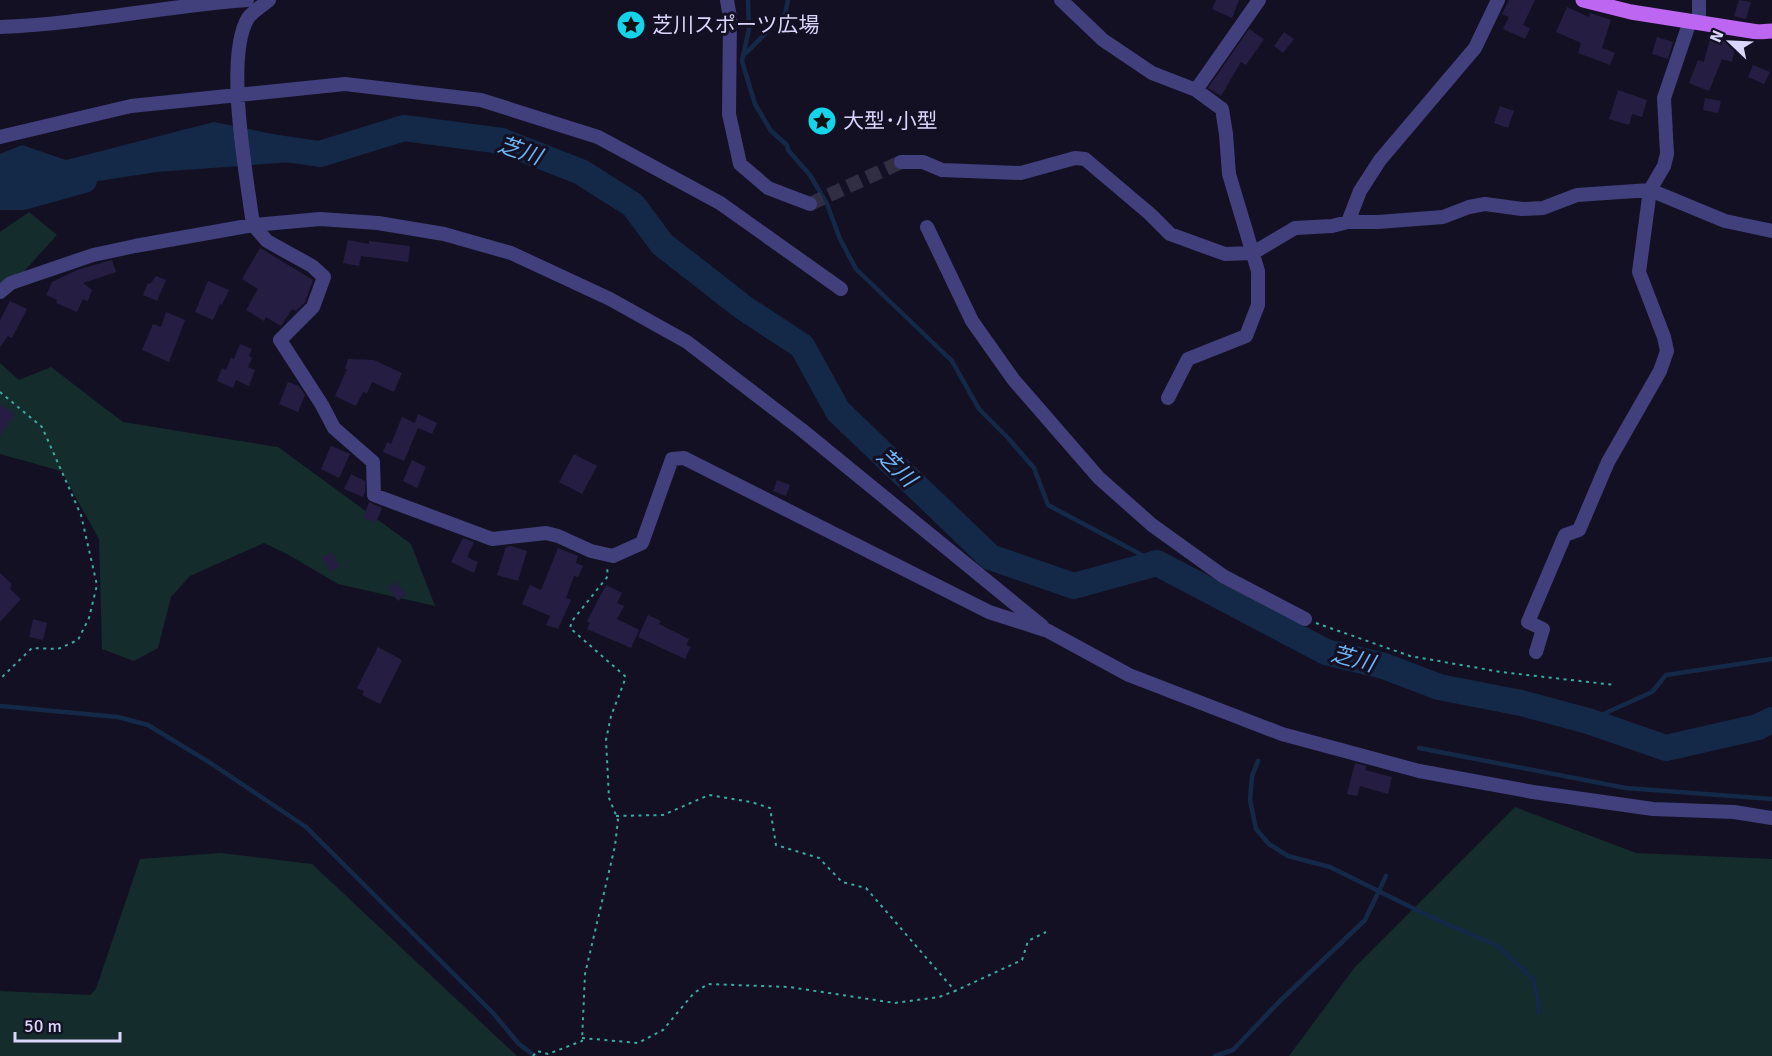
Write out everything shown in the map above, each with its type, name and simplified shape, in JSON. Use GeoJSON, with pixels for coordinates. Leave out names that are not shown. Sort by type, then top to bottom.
{"type":"FeatureCollection","features":[{"type":"Feature","properties":{"kind":"main road"},"geometry":{"type":"LineString","coordinates":[[1583,0],[1631,12],[1758,32],[1772,31]]}},
{"type":"Feature","properties":{"kind":"street"},"geometry":{"type":"LineString","coordinates":[[0,27],[120,16],[193,4],[247,0]]}},
{"type":"Feature","properties":{"kind":"street"},"geometry":{"type":"LineString","coordinates":[[269,0],[248,18],[237,53],[238,94],[253,225],[267,241],[312,266],[324,277],[313,307],[280,340],[322,405],[334,428],[373,462],[374,495],[492,539],[546,533],[591,551],[613,556],[642,543],[672,459],[684,459],[989,612],[1048,631]]}},
{"type":"Feature","properties":{"kind":"street"},"geometry":{"type":"LineString","coordinates":[[727,0],[730,18],[729,114],[740,164],[768,188],[810,204]]}},
{"type":"Feature","properties":{"kind":"street"},"geometry":{"type":"LineString","coordinates":[[1061,0],[1103,40],[1152,73],[1196,90],[1222,109],[1229,174],[1258,271],[1258,305],[1246,336],[1188,359],[1168,398]]}},
{"type":"Feature","properties":{"kind":"street"},"geometry":{"type":"LineString","coordinates":[[1196,90],[1259,0]]}},
{"type":"Feature","properties":{"kind":"street"},"geometry":{"type":"LineString","coordinates":[[1348,222],[1360,191],[1380,160],[1475,48],[1498,0]]}},
{"type":"Feature","properties":{"kind":"street"},"geometry":{"type":"LineString","coordinates":[[1536,652],[1543,629],[1528,622],[1565,535],[1579,530],[1608,462],[1660,371],[1667,351],[1664,337],[1638,272],[1650,190],[1664,166],[1667,154],[1664,98],[1694,22],[1699,0]]}},
{"type":"Feature","properties":{"kind":"street"},"geometry":{"type":"LineString","coordinates":[[0,137],[131,106],[345,84],[481,100],[598,137],[720,203],[841,289]]}},
{"type":"Feature","properties":{"kind":"street"},"geometry":{"type":"LineString","coordinates":[[901,162],[923,162],[942,171],[1021,173],[1075,158],[1085,159],[1170,234],[1225,254],[1253,253],[1295,228],[1332,226],[1348,222],[1443,218],[1469,207],[1485,204],[1522,209],[1543,208],[1577,195],[1650,190],[1725,221],[1772,231]]}},
{"type":"Feature","properties":{"kind":"street"},"geometry":{"type":"LineString","coordinates":[[0,292],[11,283],[93,255],[253,225],[320,219],[378,222],[444,234],[511,253],[610,299],[687,342],[748,387],[1048,631],[1129,675],[1282,735],[1419,771],[1533,792],[1653,809],[1734,812],[1772,818]]}},
{"type":"Feature","properties":{"kind":"street"},"geometry":{"type":"LineString","coordinates":[[927,226],[972,321],[1012,379],[1099,478],[1152,525],[1223,576],[1305,619]]}},
{"type":"Feature","properties":{"kind":"path"},"geometry":{"type":"LineString","coordinates":[[0,392],[42,427],[81,515],[97,585],[89,618],[78,640],[58,649],[32,648],[0,680]]}},
{"type":"Feature","properties":{"kind":"path"},"geometry":{"type":"LineString","coordinates":[[533,1056],[537,1051],[548,1054],[582,1041],[585,974],[615,846],[618,820],[609,798],[606,740],[611,716],[626,677],[570,628],[572,621],[608,576],[606,555]]}},
{"type":"Feature","properties":{"kind":"path"},"geometry":{"type":"LineString","coordinates":[[1305,619],[1410,656],[1500,672],[1615,685]]}},
{"type":"Feature","properties":{"kind":"path"},"geometry":{"type":"LineString","coordinates":[[616,816],[663,815],[709,795],[751,802],[770,808],[776,845],[819,858],[842,882],[866,888],[955,991]]}},
{"type":"Feature","properties":{"kind":"path"},"geometry":{"type":"LineString","coordinates":[[582,1038],[638,1043],[663,1030],[694,993],[708,984],[789,987],[895,1003],[939,997],[1022,960],[1028,941],[1046,932]]}},
{"type":"Feature","properties":{"kind":"green space"},"geometry":{"type":"Polygon","coordinates":[[[29,212],[57,235],[0,298],[0,232],[29,212]]]}},
{"type":"Feature","properties":{"kind":"green space"},"geometry":{"type":"Polygon","coordinates":[[[0,363],[19,380],[51,367],[123,422],[278,447],[411,544],[435,606],[338,584],[264,543],[190,576],[171,597],[158,648],[134,661],[102,649],[99,539],[61,471],[0,454],[0,363]]]}},
{"type":"Feature","properties":{"kind":"green space"},"geometry":{"type":"Polygon","coordinates":[[[1515,807],[1636,853],[1772,859],[1772,1056],[1289,1056],[1355,967],[1515,807]]]}},
{"type":"Feature","properties":{"kind":"green space"},"geometry":{"type":"Polygon","coordinates":[[[221,853],[312,864],[517,1056],[0,1056],[0,991],[90,995],[96,989],[140,859],[221,853]]]}},
{"type":"Feature","properties":{"kind":"water"},"geometry":{"type":"Polygon","coordinates":[[[214,122],[292,138],[292,162],[157,172],[0,196],[0,154],[22,145],[66,160],[214,122]]]}},
{"type":"Feature","properties":{"kind":"building"},"geometry":{"type":"Polygon","coordinates":[[[1216,0],[1239,0],[1232,18],[1212,9],[1216,0]]]}},
{"type":"Feature","properties":{"kind":"building"},"geometry":{"type":"Polygon","coordinates":[[[1509,0],[1535,0],[1523,25],[1530,28],[1525,39],[1503,29],[1509,17],[1502,14],[1509,0]]]}},
{"type":"Feature","properties":{"kind":"building"},"geometry":{"type":"Polygon","coordinates":[[[1739,0],[1751,2],[1746,19],[1734,16],[1739,0]]]}},
{"type":"Feature","properties":{"kind":"building"},"geometry":{"type":"Polygon","coordinates":[[[1567,7],[1589,17],[1590,13],[1611,20],[1602,48],[1615,53],[1610,65],[1578,53],[1581,43],[1556,32],[1567,7]]]}},
{"type":"Feature","properties":{"kind":"building"},"geometry":{"type":"Polygon","coordinates":[[[1249,29],[1264,39],[1246,65],[1241,62],[1221,96],[1208,88],[1249,29]]]}},
{"type":"Feature","properties":{"kind":"building"},"geometry":{"type":"Polygon","coordinates":[[[1284,32],[1294,39],[1283,53],[1274,46],[1284,32]]]}},
{"type":"Feature","properties":{"kind":"building"},"geometry":{"type":"Polygon","coordinates":[[[1711,35],[1735,40],[1736,43],[1732,62],[1722,59],[1709,91],[1689,83],[1698,60],[1704,62],[1711,35]]]}},
{"type":"Feature","properties":{"kind":"building"},"geometry":{"type":"Polygon","coordinates":[[[1657,37],[1673,42],[1668,59],[1652,54],[1657,37]]]}},
{"type":"Feature","properties":{"kind":"building"},"geometry":{"type":"Polygon","coordinates":[[[1753,65],[1770,72],[1764,84],[1748,77],[1753,65]]]}},
{"type":"Feature","properties":{"kind":"building"},"geometry":{"type":"Polygon","coordinates":[[[1618,90],[1647,100],[1642,117],[1632,114],[1629,125],[1609,119],[1618,90]]]}},
{"type":"Feature","properties":{"kind":"building"},"geometry":{"type":"Polygon","coordinates":[[[1705,98],[1721,101],[1718,113],[1703,110],[1705,98]]]}},
{"type":"Feature","properties":{"kind":"building"},"geometry":{"type":"Polygon","coordinates":[[[1500,106],[1514,111],[1508,128],[1494,123],[1500,106]]]}},
{"type":"Feature","properties":{"kind":"building"},"geometry":{"type":"Polygon","coordinates":[[[348,240],[369,244],[369,241],[410,246],[408,262],[361,256],[359,266],[343,263],[348,240]]]}},
{"type":"Feature","properties":{"kind":"building"},"geometry":{"type":"Polygon","coordinates":[[[260,248],[313,280],[305,302],[296,311],[292,309],[281,326],[266,317],[264,321],[246,310],[258,289],[242,279],[260,248]]]}},
{"type":"Feature","properties":{"kind":"building"},"geometry":{"type":"Polygon","coordinates":[[[112,260],[116,272],[83,283],[92,290],[88,301],[83,299],[77,312],[56,303],[57,300],[46,295],[52,282],[77,270],[112,260]]]}},
{"type":"Feature","properties":{"kind":"building"},"geometry":{"type":"Polygon","coordinates":[[[156,276],[166,280],[157,301],[143,295],[148,283],[150,284],[156,276]]]}},
{"type":"Feature","properties":{"kind":"building"},"geometry":{"type":"Polygon","coordinates":[[[208,281],[229,290],[213,320],[195,312],[208,281]]]}},
{"type":"Feature","properties":{"kind":"building"},"geometry":{"type":"Polygon","coordinates":[[[10,301],[27,309],[12,338],[8,336],[0,347],[0,320],[10,301]]]}},
{"type":"Feature","properties":{"kind":"building"},"geometry":{"type":"Polygon","coordinates":[[[166,312],[185,320],[169,362],[142,350],[153,324],[161,327],[166,312]]]}},
{"type":"Feature","properties":{"kind":"building"},"geometry":{"type":"Polygon","coordinates":[[[240,344],[252,349],[249,356],[252,358],[248,367],[255,370],[249,386],[236,380],[233,388],[217,381],[222,368],[226,370],[231,358],[234,359],[240,344]]]}},
{"type":"Feature","properties":{"kind":"building"},"geometry":{"type":"Polygon","coordinates":[[[348,359],[374,360],[402,373],[394,392],[372,382],[367,393],[363,392],[356,406],[335,396],[347,369],[345,369],[348,359]]]}},
{"type":"Feature","properties":{"kind":"building"},"geometry":{"type":"Polygon","coordinates":[[[288,382],[299,386],[305,395],[298,412],[279,404],[288,382]]]}},
{"type":"Feature","properties":{"kind":"building"},"geometry":{"type":"Polygon","coordinates":[[[0,404],[15,414],[0,437],[0,404]]]}},
{"type":"Feature","properties":{"kind":"building"},"geometry":{"type":"Polygon","coordinates":[[[418,414],[437,423],[432,434],[418,428],[404,461],[383,452],[387,442],[391,444],[402,417],[415,423],[418,414]]]}},
{"type":"Feature","properties":{"kind":"building"},"geometry":{"type":"Polygon","coordinates":[[[331,446],[350,454],[339,478],[321,469],[331,446]]]}},
{"type":"Feature","properties":{"kind":"building"},"geometry":{"type":"Polygon","coordinates":[[[574,454],[597,466],[582,494],[559,482],[574,454]]]}},
{"type":"Feature","properties":{"kind":"building"},"geometry":{"type":"Polygon","coordinates":[[[412,460],[426,467],[417,488],[403,481],[412,460]]]}},
{"type":"Feature","properties":{"kind":"building"},"geometry":{"type":"Polygon","coordinates":[[[351,474],[365,481],[363,497],[344,489],[351,474]]]}},
{"type":"Feature","properties":{"kind":"building"},"geometry":{"type":"Polygon","coordinates":[[[777,480],[790,485],[786,496],[773,491],[777,480]]]}},
{"type":"Feature","properties":{"kind":"building"},"geometry":{"type":"Polygon","coordinates":[[[369,502],[382,508],[376,523],[363,518],[369,502]]]}},
{"type":"Feature","properties":{"kind":"building"},"geometry":{"type":"Polygon","coordinates":[[[463,538],[474,542],[467,557],[478,562],[474,573],[451,562],[463,538]]]}},
{"type":"Feature","properties":{"kind":"building"},"geometry":{"type":"Polygon","coordinates":[[[511,546],[527,551],[518,581],[497,575],[506,547],[511,546]]]}},
{"type":"Feature","properties":{"kind":"building"},"geometry":{"type":"Polygon","coordinates":[[[558,548],[578,556],[576,563],[583,566],[578,577],[574,576],[566,598],[571,600],[558,629],[546,625],[550,616],[522,604],[530,585],[541,590],[558,548]]]}},
{"type":"Feature","properties":{"kind":"building"},"geometry":{"type":"Polygon","coordinates":[[[332,552],[340,566],[331,572],[322,558],[332,552]]]}},
{"type":"Feature","properties":{"kind":"building"},"geometry":{"type":"Polygon","coordinates":[[[0,573],[12,584],[10,589],[21,599],[0,622],[0,573]]]}},
{"type":"Feature","properties":{"kind":"building"},"geometry":{"type":"Polygon","coordinates":[[[396,582],[406,594],[398,601],[388,588],[396,582]]]}},
{"type":"Feature","properties":{"kind":"building"},"geometry":{"type":"Polygon","coordinates":[[[606,585],[622,593],[617,603],[624,606],[617,619],[639,630],[631,648],[587,629],[590,623],[587,621],[606,585]]]}},
{"type":"Feature","properties":{"kind":"building"},"geometry":{"type":"Polygon","coordinates":[[[648,615],[661,621],[659,624],[689,639],[686,645],[691,647],[685,659],[638,637],[648,615]]]}},
{"type":"Feature","properties":{"kind":"building"},"geometry":{"type":"Polygon","coordinates":[[[33,619],[47,623],[43,640],[29,637],[33,619]]]}},
{"type":"Feature","properties":{"kind":"building"},"geometry":{"type":"Polygon","coordinates":[[[378,647],[402,660],[380,704],[362,695],[364,691],[357,688],[378,647]]]}},
{"type":"Feature","properties":{"kind":"building"},"geometry":{"type":"Polygon","coordinates":[[[1355,763],[1366,766],[1365,770],[1392,777],[1388,794],[1360,786],[1357,796],[1347,794],[1355,763]]]}},
{"type":"Feature","properties":{"kind":"waterway"},"geometry":{"type":"LineString","coordinates":[[748,0],[749,29],[742,61],[755,104],[771,131],[787,145],[788,150],[810,175],[827,204],[840,239],[856,269],[952,361],[979,409],[1034,468],[1048,505],[1157,563]]}},
{"type":"Feature","properties":{"kind":"waterway"},"geometry":{"type":"LineString","coordinates":[[746,53],[785,14],[788,0]]}},
{"type":"Feature","properties":{"kind":"waterway","name":"芝川"},"geometry":{"type":"LineString","coordinates":[[257,145],[320,154],[404,128],[502,141],[581,172],[633,205],[662,244],[744,308],[802,346],[838,411],[990,557],[1074,586],[1157,563],[1326,652],[1384,666],[1439,687],[1521,703],[1588,721],[1666,748],[1758,727],[1772,720]]}},
{"type":"Feature","properties":{"kind":"waterway","name":"芝川"},"geometry":{"type":"LineString","coordinates":[[0,197],[23,197],[84,180]]}},
{"type":"Feature","properties":{"kind":"waterway"},"geometry":{"type":"LineString","coordinates":[[1588,721],[1652,692],[1666,675],[1772,659]]}},
{"type":"Feature","properties":{"kind":"waterway"},"geometry":{"type":"LineString","coordinates":[[0,706],[118,717],[148,725],[212,764],[306,827],[493,1013],[519,1044],[535,1056]]}},
{"type":"Feature","properties":{"kind":"waterway"},"geometry":{"type":"LineString","coordinates":[[1419,748],[1626,788],[1772,799]]}},
{"type":"Feature","properties":{"kind":"waterway"},"geometry":{"type":"LineString","coordinates":[[1258,761],[1252,776],[1250,800],[1256,829],[1269,844],[1288,856],[1330,867],[1433,918],[1498,946],[1533,979],[1539,1013]]}},
{"type":"Feature","properties":{"kind":"waterway"},"geometry":{"type":"LineString","coordinates":[[1215,1056],[1233,1050],[1280,1001],[1365,920],[1386,876]]}},
{"type":"Feature","properties":{"kind":"tunnel"},"geometry":{"type":"LineString","coordinates":[[810,204],[901,162]]}},
{"type":"Feature","properties":{"kind":"place","name":"芝川スポーツ広場"},"geometry":{"type":"Point","coordinates":[631,25]}},
{"type":"Feature","properties":{"kind":"place","name":"大型･小型"},"geometry":{"type":"Point","coordinates":[822,121]}}]}
